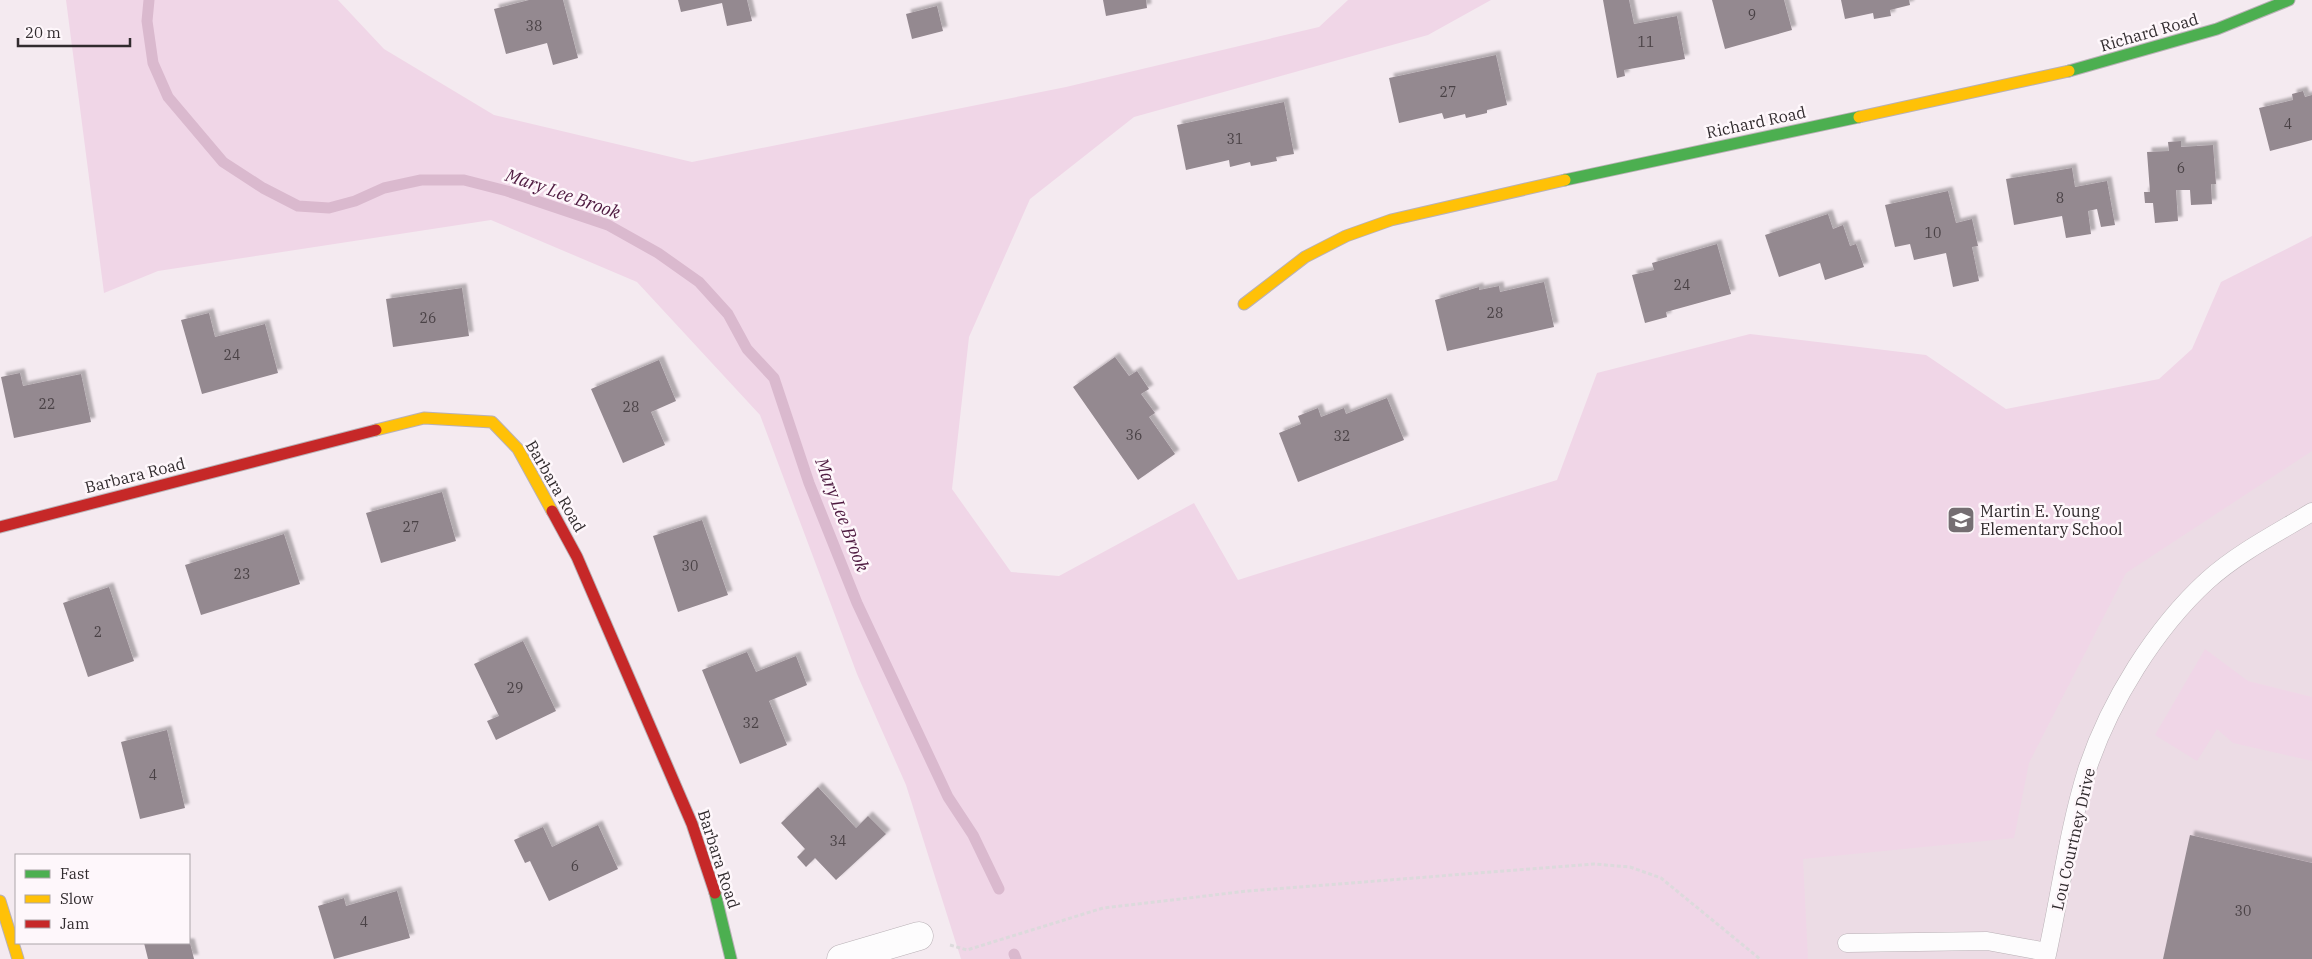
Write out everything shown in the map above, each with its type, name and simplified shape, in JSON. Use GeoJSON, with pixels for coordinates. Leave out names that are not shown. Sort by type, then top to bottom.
{"type":"FeatureCollection","features":[{"type":"Feature","properties":{"kind":"street","name":"Richard Road"},"geometry":{"type":"LineString","coordinates":[[1244,304],[1305,257],[1346,236],[1391,220],[1600,172],[2016,84],[2102,63],[2217,29],[2289,0]]}},
{"type":"Feature","properties":{"kind":"street","name":"Barbara Road"},"geometry":{"type":"LineString","coordinates":[[0,527],[424,418],[492,422],[518,449],[577,557],[692,824],[712,880],[731,959]]}},
{"type":"Feature","properties":{"kind":"street"},"geometry":{"type":"LineString","coordinates":[[0,901],[18,959]]}},
{"type":"Feature","properties":{"kind":"street"},"geometry":{"type":"LineString","coordinates":[[842,959],[919,936]]}},
{"type":"Feature","properties":{"kind":"lane","name":"Lou Courtney Drive"},"geometry":{"type":"LineString","coordinates":[[2047,956],[2078,802],[2088,769],[2113,710],[2137,667],[2166,625],[2209,579],[2237,558],[2312,512]]}},
{"type":"Feature","properties":{"kind":"lane"},"geometry":{"type":"LineString","coordinates":[[1847,943],[1988,941],[2047,956]]}},
{"type":"Feature","properties":{"kind":"path"},"geometry":{"type":"LineString","coordinates":[[919,936],[967,950],[1111,907],[1248,891],[1594,864],[1630,867],[1661,878],[1760,959]]}},
{"type":"Feature","properties":{"kind":"shaded area"},"geometry":{"type":"Polygon","coordinates":[[[66,0],[338,0],[384,49],[494,115],[692,162],[1066,87],[1319,27],[1348,0],[1491,0],[1428,35],[1134,117],[1030,199],[969,337],[952,489],[1011,572],[1059,576],[1194,503],[1238,580],[1557,480],[1597,373],[1750,334],[1926,355],[2006,409],[2159,379],[2192,349],[2221,282],[2312,236],[2312,451],[2126,573],[2029,763],[2014,838],[1803,859],[1808,959],[961,959],[906,785],[857,674],[760,415],[637,282],[491,220],[158,271],[104,293],[66,0]]]}},
{"type":"Feature","properties":{"kind":"shaded area","name":"Martin E. Young Elementary School"},"geometry":{"type":"Polygon","coordinates":[[[2312,366],[2312,959],[1067,959],[2312,366]]]}},
{"type":"Feature","properties":{"kind":"shaded area"},"geometry":{"type":"Polygon","coordinates":[[[2205,649],[2248,681],[2312,697],[2312,761],[2233,743],[2217,729],[2197,761],[2155,735],[2205,649]]]}},
{"type":"Feature","properties":{"kind":"building"},"geometry":{"type":"Polygon","coordinates":[[[529,0],[563,0],[578,58],[553,65],[547,43],[506,54],[494,9],[529,0]]]}},
{"type":"Feature","properties":{"kind":"building"},"geometry":{"type":"Polygon","coordinates":[[[678,0],[747,0],[752,21],[727,26],[722,3],[681,12],[678,0]]]}},
{"type":"Feature","properties":{"kind":"building"},"geometry":{"type":"Polygon","coordinates":[[[1103,0],[1146,0],[1147,8],[1106,16],[1103,0]]]}},
{"type":"Feature","properties":{"kind":"building"},"geometry":{"type":"Polygon","coordinates":[[[1603,0],[1629,0],[1634,24],[1677,16],[1685,59],[1624,70],[1625,76],[1617,78],[1603,0]]]}},
{"type":"Feature","properties":{"kind":"building"},"geometry":{"type":"Polygon","coordinates":[[[1712,0],[1784,0],[1792,30],[1725,49],[1712,0]]]}},
{"type":"Feature","properties":{"kind":"building"},"geometry":{"type":"Polygon","coordinates":[[[1841,0],[1909,0],[1910,5],[1890,10],[1891,16],[1874,19],[1873,13],[1845,19],[1841,0]]]}},
{"type":"Feature","properties":{"kind":"building"},"geometry":{"type":"Polygon","coordinates":[[[937,6],[943,31],[912,39],[906,14],[937,6]]]}},
{"type":"Feature","properties":{"kind":"building"},"geometry":{"type":"Polygon","coordinates":[[[1496,55],[1507,105],[1487,110],[1487,113],[1466,118],[1465,114],[1444,119],[1442,113],[1399,123],[1389,78],[1496,55]]]}},
{"type":"Feature","properties":{"kind":"building"},"geometry":{"type":"Polygon","coordinates":[[[2303,91],[2305,97],[2312,95],[2312,140],[2270,151],[2259,108],[2293,100],[2292,94],[2303,91]]]}},
{"type":"Feature","properties":{"kind":"building"},"geometry":{"type":"Polygon","coordinates":[[[1284,102],[1294,154],[1276,157],[1277,161],[1251,166],[1250,162],[1230,167],[1229,160],[1186,170],[1177,125],[1284,102]]]}},
{"type":"Feature","properties":{"kind":"building"},"geometry":{"type":"Polygon","coordinates":[[[2181,141],[2181,147],[2213,145],[2216,184],[2211,184],[2212,204],[2191,205],[2190,190],[2176,190],[2178,221],[2155,223],[2153,203],[2145,203],[2144,192],[2150,192],[2147,152],[2169,151],[2168,142],[2181,141]]]}},
{"type":"Feature","properties":{"kind":"building"},"geometry":{"type":"Polygon","coordinates":[[[2072,168],[2075,187],[2107,181],[2115,225],[2101,227],[2097,209],[2088,211],[2091,234],[2066,238],[2062,216],[2014,225],[2006,179],[2072,168]]]}},
{"type":"Feature","properties":{"kind":"building"},"geometry":{"type":"Polygon","coordinates":[[[1948,191],[1956,223],[1972,219],[1978,246],[1972,247],[1979,281],[1953,287],[1946,253],[1914,260],[1910,244],[1895,247],[1885,205],[1948,191]]]}},
{"type":"Feature","properties":{"kind":"building"},"geometry":{"type":"Polygon","coordinates":[[[1828,214],[1833,229],[1843,225],[1850,246],[1856,244],[1864,267],[1825,280],[1820,263],[1779,277],[1765,235],[1828,214]]]}},
{"type":"Feature","properties":{"kind":"building"},"geometry":{"type":"Polygon","coordinates":[[[1717,244],[1731,294],[1666,312],[1667,317],[1645,323],[1632,275],[1654,270],[1652,263],[1717,244]]]}},
{"type":"Feature","properties":{"kind":"building"},"geometry":{"type":"Polygon","coordinates":[[[1544,282],[1554,327],[1447,351],[1435,300],[1479,287],[1479,290],[1499,286],[1500,292],[1544,282]]]}},
{"type":"Feature","properties":{"kind":"building"},"geometry":{"type":"Polygon","coordinates":[[[462,288],[469,336],[393,347],[386,299],[462,288]]]}},
{"type":"Feature","properties":{"kind":"building"},"geometry":{"type":"Polygon","coordinates":[[[209,313],[215,337],[265,324],[278,373],[202,394],[181,320],[209,313]]]}},
{"type":"Feature","properties":{"kind":"building"},"geometry":{"type":"Polygon","coordinates":[[[1115,357],[1129,376],[1137,371],[1149,389],[1141,394],[1155,413],[1149,417],[1175,454],[1138,480],[1073,387],[1115,357]]]}},
{"type":"Feature","properties":{"kind":"building"},"geometry":{"type":"Polygon","coordinates":[[[659,360],[676,401],[651,412],[665,445],[623,463],[591,389],[659,360]]]}},
{"type":"Feature","properties":{"kind":"building"},"geometry":{"type":"Polygon","coordinates":[[[20,373],[23,386],[81,374],[91,422],[14,438],[1,377],[20,373]]]}},
{"type":"Feature","properties":{"kind":"building"},"geometry":{"type":"Polygon","coordinates":[[[1387,398],[1404,440],[1298,482],[1279,433],[1301,424],[1298,416],[1318,408],[1321,417],[1344,408],[1346,414],[1387,398]]]}},
{"type":"Feature","properties":{"kind":"building"},"geometry":{"type":"Polygon","coordinates":[[[442,492],[456,541],[381,563],[366,513],[442,492]]]}},
{"type":"Feature","properties":{"kind":"building"},"geometry":{"type":"Polygon","coordinates":[[[702,520],[728,595],[678,612],[653,536],[702,520]]]}},
{"type":"Feature","properties":{"kind":"building"},"geometry":{"type":"Polygon","coordinates":[[[284,534],[300,584],[201,615],[185,565],[284,534]]]}},
{"type":"Feature","properties":{"kind":"building"},"geometry":{"type":"Polygon","coordinates":[[[109,587],[134,661],[88,677],[63,603],[109,587]]]}},
{"type":"Feature","properties":{"kind":"building"},"geometry":{"type":"Polygon","coordinates":[[[523,641],[556,711],[496,740],[487,721],[499,716],[474,664],[523,641]]]}},
{"type":"Feature","properties":{"kind":"building"},"geometry":{"type":"Polygon","coordinates":[[[747,652],[756,672],[796,656],[807,685],[769,701],[787,745],[740,764],[702,670],[747,652]]]}},
{"type":"Feature","properties":{"kind":"building"},"geometry":{"type":"Polygon","coordinates":[[[167,730],[185,808],[140,819],[121,742],[167,730]]]}},
{"type":"Feature","properties":{"kind":"building"},"geometry":{"type":"Polygon","coordinates":[[[818,787],[856,828],[868,816],[886,834],[836,880],[815,858],[806,867],[797,857],[805,849],[781,823],[818,787]]]}},
{"type":"Feature","properties":{"kind":"building"},"geometry":{"type":"Polygon","coordinates":[[[598,825],[618,869],[549,901],[530,861],[525,863],[514,840],[543,827],[552,847],[598,825]]]}},
{"type":"Feature","properties":{"kind":"building"},"geometry":{"type":"Polygon","coordinates":[[[2190,835],[2312,863],[2312,959],[2163,959],[2190,835]]]}},
{"type":"Feature","properties":{"kind":"building"},"geometry":{"type":"Polygon","coordinates":[[[397,891],[410,938],[334,959],[318,906],[344,898],[346,906],[397,891]]]}},
{"type":"Feature","properties":{"kind":"building"},"geometry":{"type":"Polygon","coordinates":[[[190,943],[194,959],[148,959],[144,944],[190,943]]]}},
{"type":"Feature","properties":{"kind":"waterway","name":"Mary Lee Brook"},"geometry":{"type":"LineString","coordinates":[[149,0],[147,21],[153,63],[168,97],[223,162],[263,188],[298,206],[329,208],[355,201],[384,188],[421,180],[464,180],[507,191],[608,225],[658,253],[699,282],[728,314],[747,349],[774,378],[809,483],[857,603],[948,797],[973,835],[999,889]]}},
{"type":"Feature","properties":{"kind":"waterway","name":"Mary Lee Brook"},"geometry":{"type":"LineString","coordinates":[[1014,954],[1016,959]]}},
{"type":"Feature","properties":{"kind":"traffic: fast"},"geometry":{"type":"LineString","coordinates":[[2069,71],[2217,29],[2289,0]]}},
{"type":"Feature","properties":{"kind":"traffic: fast"},"geometry":{"type":"LineString","coordinates":[[1565,180],[1859,117]]}},
{"type":"Feature","properties":{"kind":"traffic: fast"},"geometry":{"type":"LineString","coordinates":[[715,893],[731,959]]}},
{"type":"Feature","properties":{"kind":"traffic: slow"},"geometry":{"type":"LineString","coordinates":[[1859,117],[2069,71]]}},
{"type":"Feature","properties":{"kind":"traffic: slow"},"geometry":{"type":"LineString","coordinates":[[1244,304],[1305,257],[1346,236],[1391,220],[1565,180]]}},
{"type":"Feature","properties":{"kind":"traffic: slow"},"geometry":{"type":"LineString","coordinates":[[376,430],[424,418],[492,422],[518,449],[552,511]]}},
{"type":"Feature","properties":{"kind":"traffic: slow"},"geometry":{"type":"LineString","coordinates":[[0,901],[18,959]]}},
{"type":"Feature","properties":{"kind":"traffic: jam"},"geometry":{"type":"LineString","coordinates":[[0,527],[376,430]]}},
{"type":"Feature","properties":{"kind":"traffic: jam"},"geometry":{"type":"LineString","coordinates":[[552,511],[577,557],[692,824],[715,893]]}},
{"type":"Feature","properties":{"kind":"place","name":"Martin E. Young Elementary School"},"geometry":{"type":"Point","coordinates":[1961,520]}}]}
